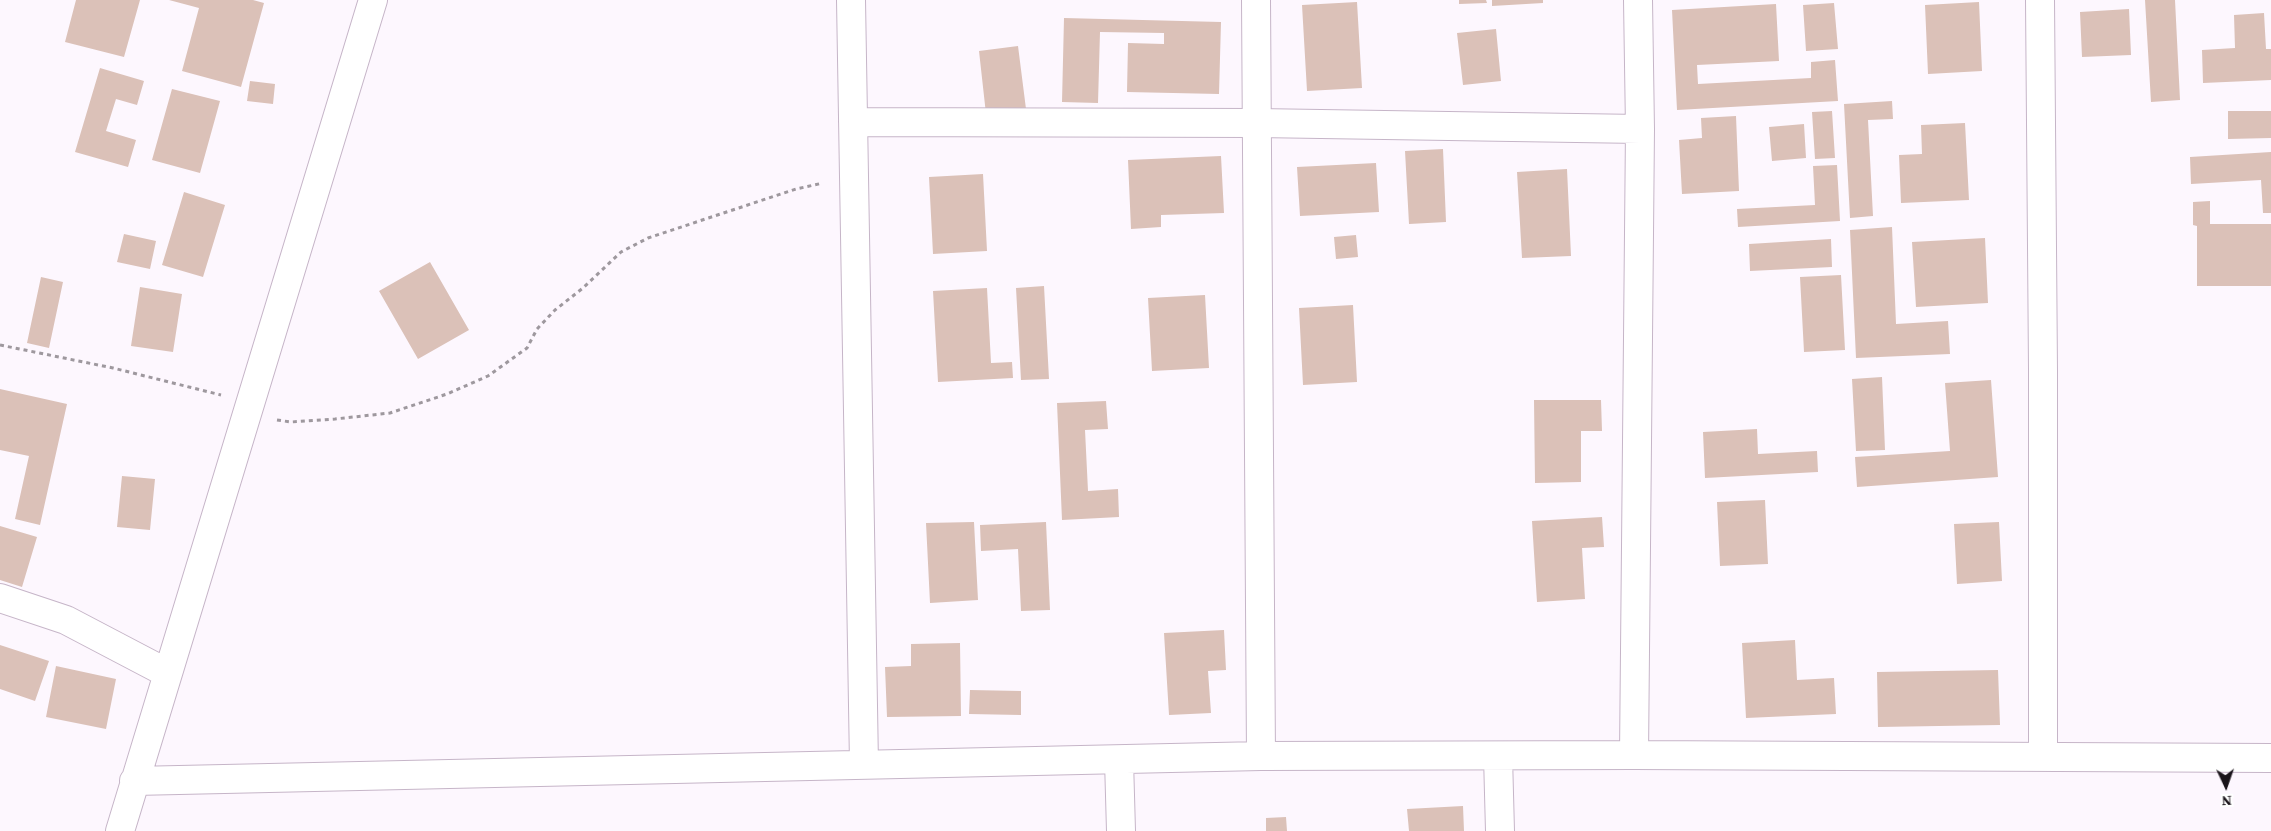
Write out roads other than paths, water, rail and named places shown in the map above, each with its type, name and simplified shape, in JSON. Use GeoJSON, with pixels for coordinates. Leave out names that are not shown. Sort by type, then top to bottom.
{"type":"FeatureCollection","features":[{"type":"Feature","properties":{"kind":"street"},"geometry":{"type":"LineString","coordinates":[[120,831],[372,0]]}},
{"type":"Feature","properties":{"kind":"street"},"geometry":{"type":"LineString","coordinates":[[851,0],[864,764]]}},
{"type":"Feature","properties":{"kind":"street"},"geometry":{"type":"LineString","coordinates":[[1256,0],[1261,756]]}},
{"type":"Feature","properties":{"kind":"street"},"geometry":{"type":"LineString","coordinates":[[1634,755],[1640,129],[1638,0]]}},
{"type":"Feature","properties":{"kind":"street"},"geometry":{"type":"LineString","coordinates":[[2040,0],[2043,370],[2043,757]]}},
{"type":"Feature","properties":{"kind":"street"},"geometry":{"type":"LineString","coordinates":[[853,122],[1257,123],[1640,129]]}},
{"type":"Feature","properties":{"kind":"street"},"geometry":{"type":"LineString","coordinates":[[0,598],[66,620],[167,672]]}},
{"type":"Feature","properties":{"kind":"street"},"geometry":{"type":"LineString","coordinates":[[134,781],[1261,756],[1634,755],[2271,758]]}},
{"type":"Feature","properties":{"kind":"street"},"geometry":{"type":"LineString","coordinates":[[1498,756],[1500,831]]}},
{"type":"Feature","properties":{"kind":"street"},"geometry":{"type":"LineString","coordinates":[[1119,760],[1121,831]]}}]}
